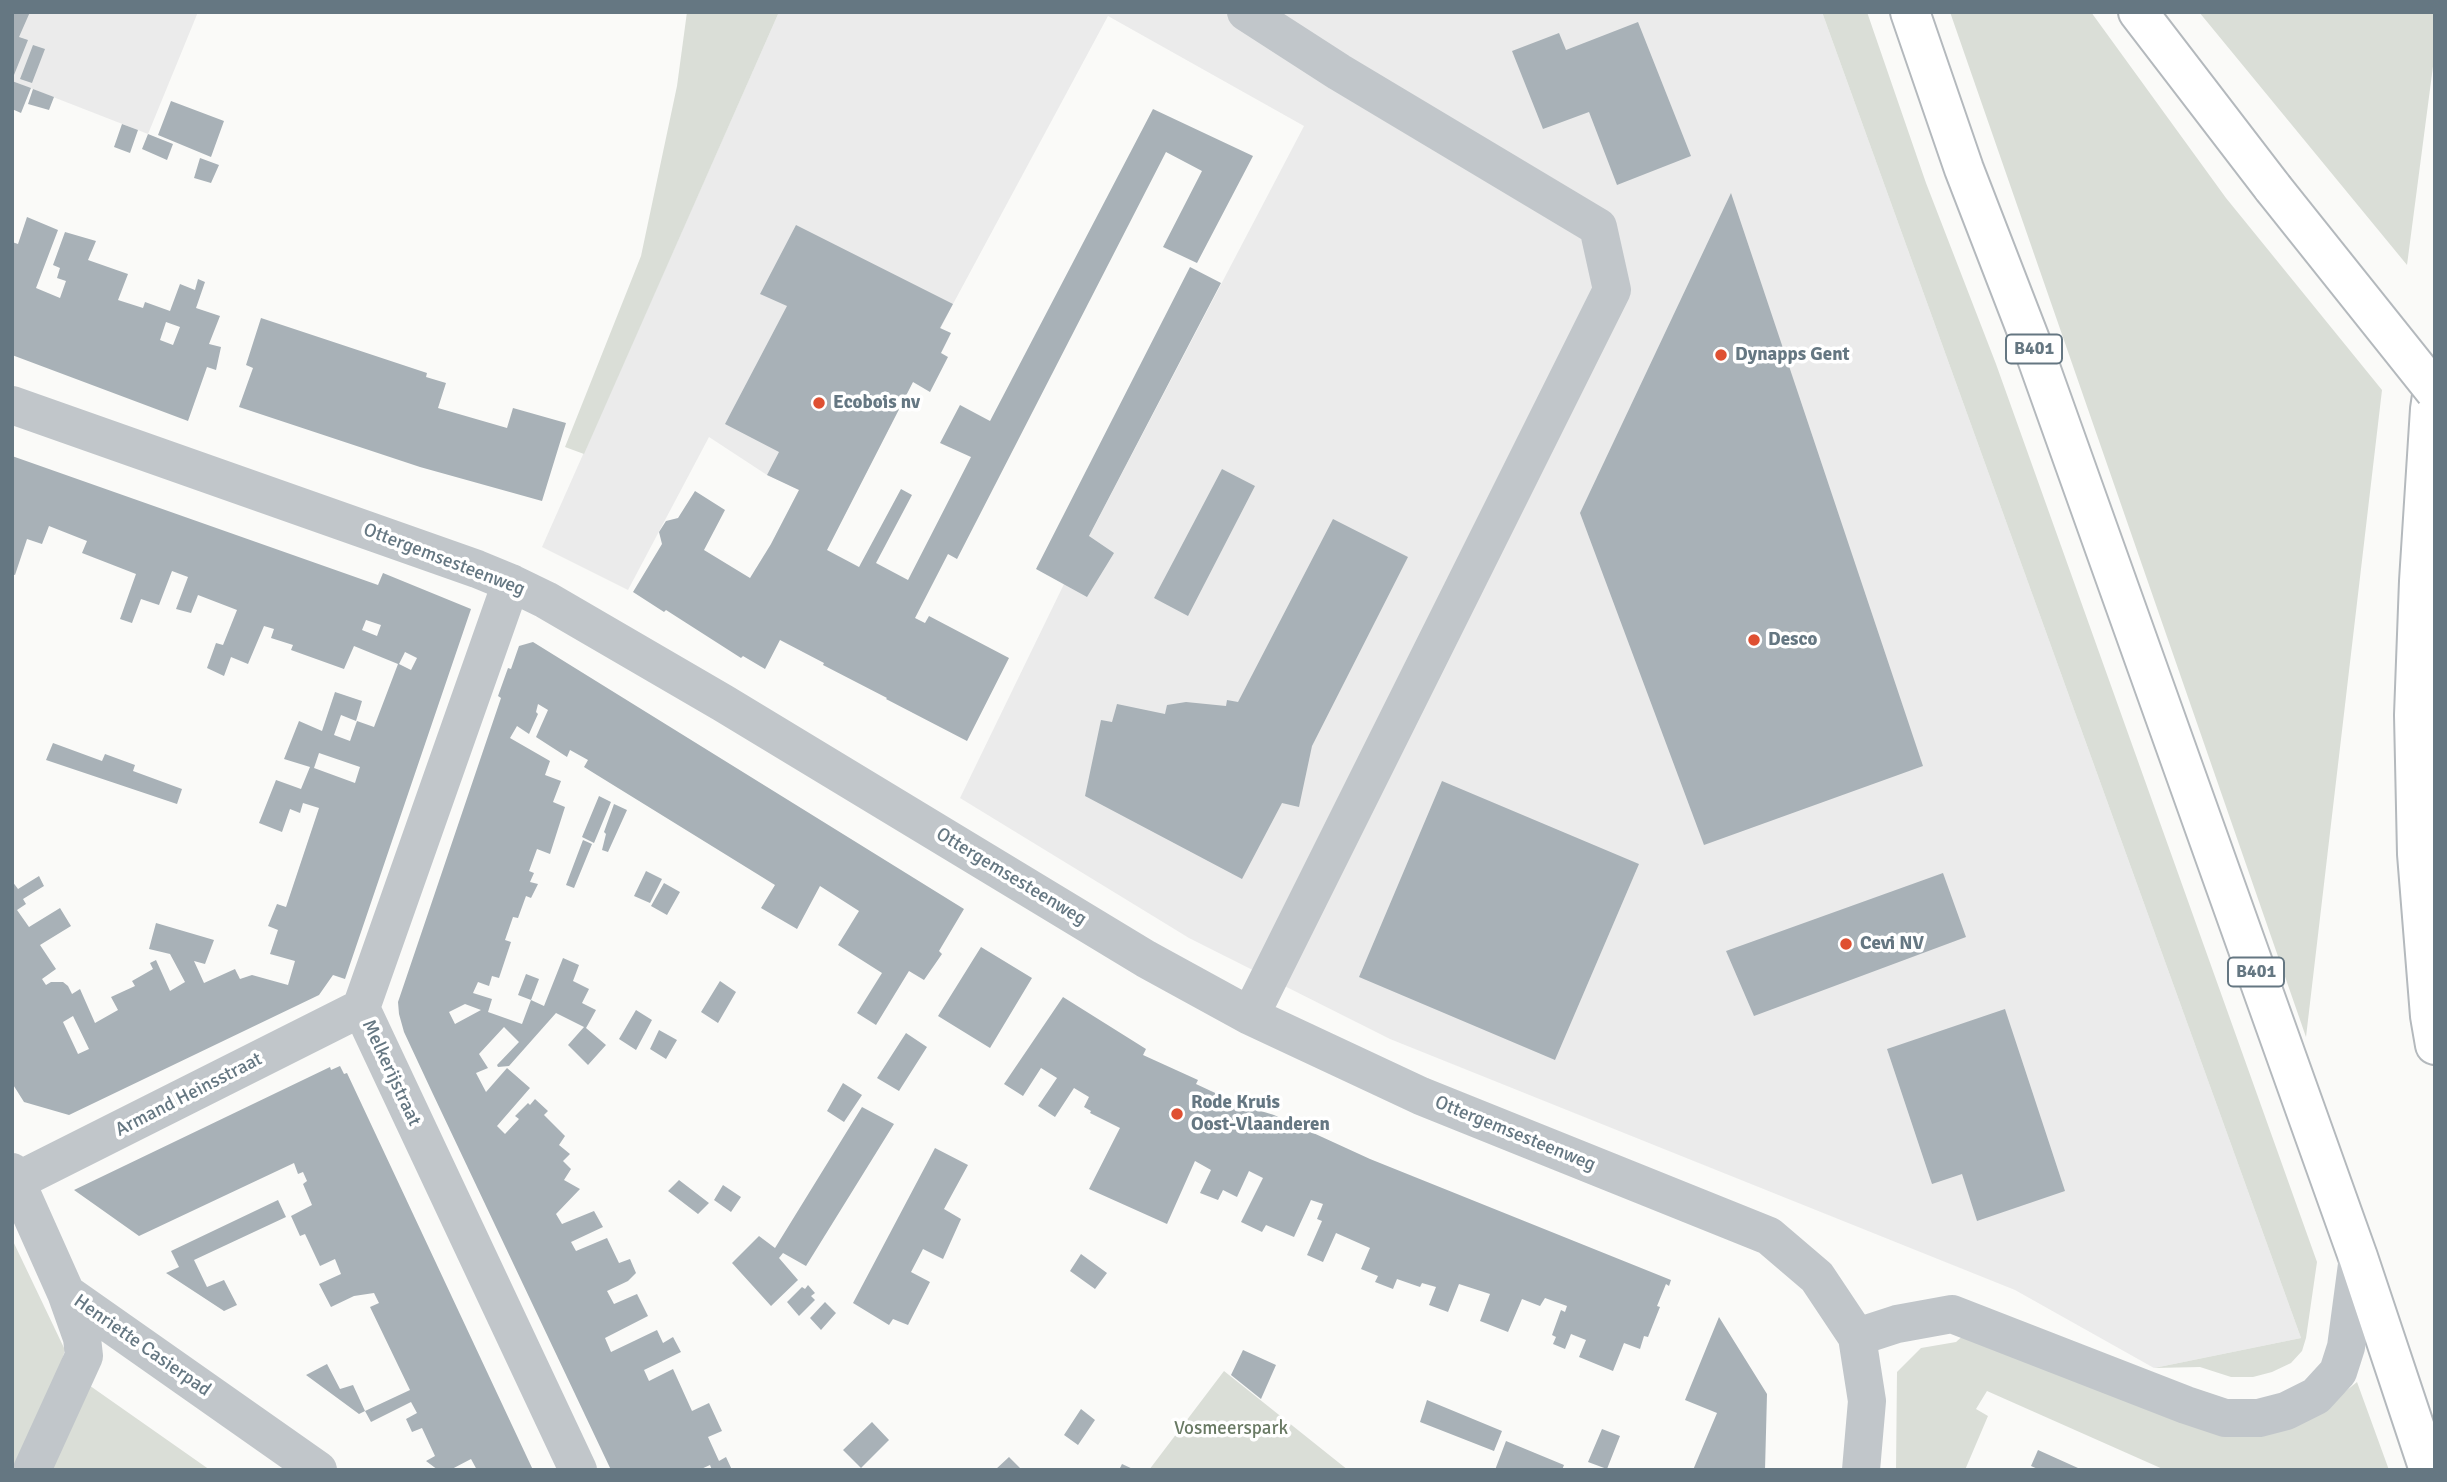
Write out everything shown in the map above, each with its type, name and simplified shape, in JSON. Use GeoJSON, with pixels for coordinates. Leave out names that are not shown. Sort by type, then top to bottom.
{"type":"FeatureCollection","features":[{"type":"Feature","properties":{"kind":"highway","name":"B401"},"geometry":{"type":"LineString","coordinates":[[1910,12],[1964,169],[2039,363],[2358,1257],[2429,1470]]}},
{"type":"Feature","properties":{"kind":"highway"},"geometry":{"type":"LineString","coordinates":[[2138,12],[2273,188],[2435,391]]}},
{"type":"Feature","properties":{"kind":"highway"},"geometry":{"type":"LineString","coordinates":[[2435,376],[2430,409],[2419,581],[2414,715],[2417,854],[2430,1016],[2435,1045]]}},
{"type":"Feature","properties":{"kind":"street"},"geometry":{"type":"LineString","coordinates":[[1246,12],[1350,79],[1598,227],[1612,290],[1250,1016]]}},
{"type":"Feature","properties":{"kind":"street","name":"Ottergemsesteenweg"},"geometry":{"type":"LineString","coordinates":[[12,405],[439,555],[511,583],[546,600],[723,704],[1146,960],[1250,1016],[1421,1096],[1769,1236],[1817,1277],[1857,1337],[1867,1401],[1861,1470]]}},
{"type":"Feature","properties":{"kind":"street","name":"Melkerijstraat"},"geometry":{"type":"LineString","coordinates":[[511,583],[361,1008],[578,1470]]}},
{"type":"Feature","properties":{"kind":"street","name":"Armand Heinsstraat"},"geometry":{"type":"LineString","coordinates":[[14,1177],[361,1008]]}},
{"type":"Feature","properties":{"kind":"street","name":"Henriette Casierpad"},"geometry":{"type":"LineString","coordinates":[[14,1177],[66,1293],[318,1470]]}},
{"type":"Feature","properties":{"kind":"street"},"geometry":{"type":"LineString","coordinates":[[1857,1337],[1897,1324],[1952,1314],[2186,1405],[2225,1418],[2259,1418],[2286,1410],[2316,1396],[2338,1372],[2346,1348],[2358,1257]]}},
{"type":"Feature","properties":{"kind":"street"},"geometry":{"type":"LineString","coordinates":[[32,1470],[84,1356],[82,1338],[66,1293]]}},
{"type":"Feature","properties":{"kind":"shaded area"},"geometry":{"type":"Polygon","coordinates":[[[12,12],[198,12],[148,134],[12,81],[12,12]]]}},
{"type":"Feature","properties":{"kind":"shaded area"},"geometry":{"type":"Polygon","coordinates":[[[779,12],[1822,12],[2301,1338],[2154,1368],[2015,1290],[1390,1039],[1189,938],[960,798],[1064,584],[1304,126],[1108,16],[953,304],[808,586],[802,560],[771,544],[799,490],[767,475],[709,437],[628,590],[542,547],[779,12]]]}},
{"type":"Feature","properties":{"kind":"green space"},"geometry":{"type":"Polygon","coordinates":[[[687,12],[779,12],[584,454],[565,447],[641,256],[677,86],[687,12]]]}},
{"type":"Feature","properties":{"kind":"green space"},"geometry":{"type":"Polygon","coordinates":[[[1822,12],[1867,12],[1926,183],[1996,364],[2317,1262],[2302,1351],[2291,1363],[2272,1372],[2253,1377],[2231,1377],[2200,1367],[2154,1368],[2301,1338],[1822,12]]]}},
{"type":"Feature","properties":{"kind":"green space"},"geometry":{"type":"Polygon","coordinates":[[[1950,12],[2091,12],[2226,198],[2382,390],[2306,1037],[1950,12]]]}},
{"type":"Feature","properties":{"kind":"green space"},"geometry":{"type":"Polygon","coordinates":[[[2199,12],[2435,12],[2435,51],[2407,265],[2199,12]]]}},
{"type":"Feature","properties":{"kind":"green space"},"geometry":{"type":"Polygon","coordinates":[[[12,1239],[65,1350],[29,1470],[12,1470],[12,1239]]]}},
{"type":"Feature","properties":{"kind":"green space"},"geometry":{"type":"Polygon","coordinates":[[[1966,1333],[2154,1410],[2314,1417],[2357,1382],[2389,1470],[2165,1470],[1987,1391],[1976,1409],[1988,1416],[1965,1470],[1896,1470],[1897,1372],[1921,1348],[1956,1342],[1966,1333]]]}},
{"type":"Feature","properties":{"kind":"green space","name":"Vosmeerspark"},"geometry":{"type":"Polygon","coordinates":[[[1224,1371],[1348,1470],[1149,1470],[1224,1371]]]}},
{"type":"Feature","properties":{"kind":"green space"},"geometry":{"type":"Polygon","coordinates":[[[86,1383],[210,1470],[48,1470],[86,1383]]]}},
{"type":"Feature","properties":{"kind":"building"},"geometry":{"type":"Polygon","coordinates":[[[12,12],[30,12],[19,37],[28,40],[12,80],[12,12]]]}},
{"type":"Feature","properties":{"kind":"building"},"geometry":{"type":"Polygon","coordinates":[[[1638,22],[1691,156],[1617,185],[1589,112],[1543,129],[1512,51],[1559,33],[1566,50],[1638,22]]]}},
{"type":"Feature","properties":{"kind":"building"},"geometry":{"type":"Polygon","coordinates":[[[33,45],[45,49],[32,83],[20,79],[33,45]]]}},
{"type":"Feature","properties":{"kind":"building"},"geometry":{"type":"Polygon","coordinates":[[[12,81],[31,88],[21,113],[12,109],[12,81]]]}},
{"type":"Feature","properties":{"kind":"building"},"geometry":{"type":"Polygon","coordinates":[[[33,89],[54,97],[49,110],[28,104],[33,89]]]}},
{"type":"Feature","properties":{"kind":"building"},"geometry":{"type":"Polygon","coordinates":[[[171,101],[224,121],[211,157],[158,135],[171,101]]]}},
{"type":"Feature","properties":{"kind":"building"},"geometry":{"type":"Polygon","coordinates":[[[1153,109],[1253,156],[1197,263],[1163,247],[1202,171],[1166,152],[957,559],[948,554],[915,618],[925,623],[929,616],[1009,658],[967,741],[780,640],[765,669],[743,656],[741,658],[633,592],[662,544],[659,532],[666,521],[678,518],[695,491],[725,510],[704,550],[750,578],[799,490],[767,475],[779,452],[725,424],[787,306],[760,294],[796,225],[953,304],[940,328],[951,333],[941,353],[948,357],[930,392],[913,382],[827,550],[859,567],[901,489],[912,495],[876,563],[908,580],[971,457],[940,443],[960,405],[990,421],[1153,109]]]}},
{"type":"Feature","properties":{"kind":"building"},"geometry":{"type":"Polygon","coordinates":[[[122,124],[138,130],[130,153],[114,147],[122,124]]]}},
{"type":"Feature","properties":{"kind":"building"},"geometry":{"type":"Polygon","coordinates":[[[148,134],[173,144],[167,160],[142,149],[148,134]]]}},
{"type":"Feature","properties":{"kind":"building"},"geometry":{"type":"Polygon","coordinates":[[[200,158],[219,165],[211,183],[194,178],[200,158]]]}},
{"type":"Feature","properties":{"kind":"building","name":"Desco"},"geometry":{"type":"Polygon","coordinates":[[[1731,193],[1923,766],[1704,845],[1580,513],[1731,193]]]}},
{"type":"Feature","properties":{"kind":"building"},"geometry":{"type":"Polygon","coordinates":[[[27,217],[58,230],[36,288],[60,298],[66,281],[57,278],[60,268],[53,265],[65,232],[96,241],[88,260],[128,274],[118,300],[143,308],[145,302],[170,311],[180,284],[195,290],[198,279],[205,282],[196,308],[220,316],[209,344],[221,347],[216,370],[207,367],[188,421],[12,355],[12,242],[18,244],[27,217]],[[166,322],[160,340],[173,345],[180,327],[166,322]]]}},
{"type":"Feature","properties":{"kind":"building"},"geometry":{"type":"Polygon","coordinates":[[[1190,267],[1221,283],[1089,536],[1114,553],[1087,597],[1036,569],[1190,267]]]}},
{"type":"Feature","properties":{"kind":"building"},"geometry":{"type":"Polygon","coordinates":[[[261,318],[427,373],[426,377],[446,383],[438,408],[507,428],[513,408],[566,423],[542,501],[420,467],[239,407],[253,368],[246,365],[261,318]]]}},
{"type":"Feature","properties":{"kind":"building"},"geometry":{"type":"Polygon","coordinates":[[[12,456],[378,585],[383,573],[471,609],[345,979],[333,975],[319,995],[69,1115],[24,1102],[12,1083],[12,881],[18,889],[39,876],[44,886],[23,899],[26,904],[17,910],[29,927],[60,908],[71,926],[40,945],[56,969],[42,979],[46,985],[63,982],[72,994],[80,989],[95,1023],[118,1010],[111,997],[135,986],[132,981],[153,969],[150,963],[156,960],[170,991],[185,982],[170,954],[149,949],[156,923],[214,940],[205,964],[194,961],[204,983],[235,969],[240,979],[252,975],[288,985],[295,961],[270,954],[278,930],[268,926],[277,904],[286,907],[319,808],[303,803],[300,813],[290,809],[282,832],[259,823],[276,780],[301,789],[310,767],[284,759],[299,721],[322,731],[335,692],[362,701],[356,721],[341,715],[334,735],[350,741],[357,721],[374,727],[398,664],[354,646],[344,669],[291,650],[293,645],[271,638],[274,629],[264,626],[248,664],[231,657],[224,676],[207,668],[216,643],[223,645],[237,610],[198,595],[191,613],[176,609],[188,577],[172,571],[159,605],[141,599],[132,623],[120,619],[136,574],[82,553],[87,541],[49,526],[42,544],[27,539],[15,575],[12,574],[12,456]],[[366,620],[362,630],[377,636],[381,625],[366,620]],[[405,652],[399,664],[411,670],[417,658],[405,652]],[[319,753],[314,768],[355,783],[360,767],[319,753]],[[73,1016],[63,1022],[78,1054],[89,1049],[73,1016]]]}},
{"type":"Feature","properties":{"kind":"building"},"geometry":{"type":"Polygon","coordinates":[[[1222,469],[1255,486],[1188,616],[1154,598],[1222,469]]]}},
{"type":"Feature","properties":{"kind":"building"},"geometry":{"type":"Polygon","coordinates":[[[1333,519],[1408,557],[1312,746],[1299,807],[1282,803],[1242,879],[1085,796],[1101,720],[1112,722],[1117,704],[1165,714],[1167,705],[1186,702],[1226,706],[1227,700],[1238,702],[1333,519]]]}},
{"type":"Feature","properties":{"kind":"building"},"geometry":{"type":"Polygon","coordinates":[[[533,642],[964,909],[939,951],[942,954],[924,980],[909,971],[876,1025],[857,1013],[882,973],[838,945],[859,911],[820,886],[797,929],[761,908],[775,885],[584,767],[588,760],[570,750],[567,757],[536,737],[548,710],[538,704],[538,714],[529,734],[517,726],[510,738],[550,761],[545,775],[561,781],[553,802],[565,807],[550,854],[537,849],[529,871],[534,873],[530,882],[538,884],[531,898],[526,896],[518,918],[513,917],[505,940],[511,942],[499,978],[492,976],[489,986],[478,982],[473,993],[492,999],[488,1012],[522,1024],[531,1000],[544,1006],[563,958],[579,965],[573,981],[589,989],[582,1003],[596,1010],[586,1028],[606,1045],[588,1065],[568,1045],[584,1027],[556,1013],[509,1066],[498,1067],[519,1042],[504,1027],[479,1054],[488,1068],[476,1073],[486,1092],[507,1068],[530,1088],[497,1126],[505,1134],[519,1119],[515,1116],[535,1099],[548,1111],[544,1115],[565,1136],[559,1145],[570,1154],[563,1161],[571,1169],[564,1180],[580,1189],[556,1214],[562,1224],[594,1211],[603,1227],[571,1242],[576,1251],[607,1238],[619,1263],[630,1259],[636,1273],[628,1281],[607,1291],[614,1304],[637,1294],[648,1316],[605,1338],[611,1352],[657,1330],[663,1343],[673,1337],[681,1352],[644,1370],[649,1381],[673,1369],[692,1411],[709,1403],[722,1431],[708,1437],[719,1461],[726,1457],[732,1470],[712,1470],[710,1465],[699,1470],[611,1470],[404,1032],[399,1014],[398,1002],[501,698],[498,696],[519,646],[533,642]],[[465,1004],[449,1012],[455,1024],[481,1010],[465,1004]]]}},
{"type":"Feature","properties":{"kind":"building"},"geometry":{"type":"Polygon","coordinates":[[[53,743],[102,761],[105,754],[135,765],[133,771],[182,789],[177,804],[46,760],[53,743]]]}},
{"type":"Feature","properties":{"kind":"building"},"geometry":{"type":"Polygon","coordinates":[[[1442,781],[1639,864],[1555,1060],[1359,977],[1442,781]]]}},
{"type":"Feature","properties":{"kind":"building"},"geometry":{"type":"Polygon","coordinates":[[[599,796],[611,802],[594,843],[582,837],[599,796]]]}},
{"type":"Feature","properties":{"kind":"building"},"geometry":{"type":"Polygon","coordinates":[[[614,804],[627,810],[608,852],[602,850],[606,834],[604,832],[614,804]]]}},
{"type":"Feature","properties":{"kind":"building"},"geometry":{"type":"Polygon","coordinates":[[[583,840],[592,844],[574,888],[566,885],[583,840]]]}},
{"type":"Feature","properties":{"kind":"building"},"geometry":{"type":"Polygon","coordinates":[[[646,871],[662,879],[650,903],[634,896],[646,871]]]}},
{"type":"Feature","properties":{"kind":"building","name":"Cevi NV"},"geometry":{"type":"Polygon","coordinates":[[[1943,873],[1966,937],[1754,1016],[1726,951],[1943,873]]]}},
{"type":"Feature","properties":{"kind":"building"},"geometry":{"type":"Polygon","coordinates":[[[664,883],[680,892],[667,915],[651,906],[664,883]]]}},
{"type":"Feature","properties":{"kind":"building"},"geometry":{"type":"Polygon","coordinates":[[[981,947],[1032,978],[990,1048],[938,1016],[981,947]]]}},
{"type":"Feature","properties":{"kind":"building"},"geometry":{"type":"Polygon","coordinates":[[[526,974],[539,979],[531,1000],[518,995],[526,974]]]}},
{"type":"Feature","properties":{"kind":"building"},"geometry":{"type":"Polygon","coordinates":[[[720,981],[736,992],[718,1023],[701,1012],[720,981]]]}},
{"type":"Feature","properties":{"kind":"building"},"geometry":{"type":"Polygon","coordinates":[[[1063,997],[1146,1049],[1143,1055],[1198,1080],[1196,1084],[1241,1105],[1274,1115],[1370,1159],[1671,1280],[1669,1286],[1666,1284],[1657,1306],[1660,1307],[1648,1337],[1644,1336],[1640,1349],[1624,1343],[1613,1371],[1579,1357],[1586,1340],[1571,1334],[1565,1349],[1553,1344],[1556,1337],[1552,1335],[1561,1310],[1565,1312],[1567,1306],[1545,1298],[1540,1306],[1522,1299],[1508,1332],[1480,1321],[1490,1294],[1459,1284],[1448,1312],[1429,1305],[1436,1287],[1422,1283],[1420,1287],[1397,1279],[1393,1289],[1375,1282],[1378,1276],[1361,1269],[1370,1248],[1336,1233],[1323,1262],[1307,1255],[1322,1221],[1317,1219],[1323,1204],[1311,1200],[1294,1237],[1266,1225],[1262,1232],[1241,1222],[1263,1178],[1249,1171],[1237,1197],[1223,1190],[1218,1200],[1200,1193],[1211,1170],[1195,1161],[1167,1224],[1089,1189],[1120,1128],[1090,1113],[1091,1111],[1084,1107],[1089,1097],[1074,1088],[1055,1117],[1038,1106],[1057,1078],[1041,1068],[1023,1096],[1004,1084],[1063,997]]]}},
{"type":"Feature","properties":{"kind":"building"},"geometry":{"type":"Polygon","coordinates":[[[2005,1009],[2065,1191],[1977,1221],[1962,1174],[1932,1184],[1887,1049],[2005,1009]]]}},
{"type":"Feature","properties":{"kind":"building"},"geometry":{"type":"Polygon","coordinates":[[[636,1010],[652,1020],[636,1050],[619,1039],[636,1010]]]}},
{"type":"Feature","properties":{"kind":"building"},"geometry":{"type":"Polygon","coordinates":[[[659,1030],[677,1040],[666,1059],[650,1049],[659,1030]]]}},
{"type":"Feature","properties":{"kind":"building"},"geometry":{"type":"Polygon","coordinates":[[[906,1033],[927,1047],[899,1091],[877,1078],[906,1033]]]}},
{"type":"Feature","properties":{"kind":"building"},"geometry":{"type":"Polygon","coordinates":[[[340,1066],[344,1074],[347,1073],[533,1470],[477,1470],[471,1459],[450,1470],[438,1470],[426,1461],[435,1456],[422,1428],[412,1432],[406,1419],[417,1413],[411,1402],[371,1422],[365,1411],[410,1390],[370,1307],[379,1303],[374,1293],[354,1296],[331,1307],[319,1284],[341,1274],[335,1259],[320,1266],[305,1234],[300,1236],[291,1216],[312,1205],[303,1184],[307,1181],[303,1172],[298,1174],[294,1163],[139,1236],[74,1190],[330,1067],[331,1070],[340,1066]]]}},
{"type":"Feature","properties":{"kind":"building"},"geometry":{"type":"Polygon","coordinates":[[[843,1083],[862,1095],[844,1122],[827,1111],[843,1083]]]}},
{"type":"Feature","properties":{"kind":"building"},"geometry":{"type":"Polygon","coordinates":[[[862,1107],[894,1124],[806,1266],[783,1253],[779,1258],[798,1280],[771,1306],[732,1263],[759,1236],[775,1248],[862,1107]]]}},
{"type":"Feature","properties":{"kind":"building"},"geometry":{"type":"Polygon","coordinates":[[[935,1148],[968,1165],[944,1209],[961,1219],[943,1259],[923,1249],[911,1272],[930,1282],[908,1325],[893,1319],[889,1325],[853,1303],[935,1148]]]}},
{"type":"Feature","properties":{"kind":"building"},"geometry":{"type":"Polygon","coordinates":[[[679,1180],[709,1203],[698,1214],[668,1191],[679,1180]]]}},
{"type":"Feature","properties":{"kind":"building"},"geometry":{"type":"Polygon","coordinates":[[[723,1185],[741,1197],[731,1212],[714,1200],[723,1185]]]}},
{"type":"Feature","properties":{"kind":"building"},"geometry":{"type":"Polygon","coordinates":[[[278,1200],[286,1217],[194,1260],[207,1287],[224,1280],[237,1305],[224,1311],[166,1273],[179,1267],[171,1251],[278,1200]]]}},
{"type":"Feature","properties":{"kind":"building"},"geometry":{"type":"Polygon","coordinates":[[[1081,1254],[1107,1273],[1095,1289],[1070,1271],[1081,1254]]]}},
{"type":"Feature","properties":{"kind":"building"},"geometry":{"type":"Polygon","coordinates":[[[808,1285],[815,1293],[811,1296],[815,1300],[799,1316],[787,1302],[802,1287],[805,1289],[808,1285]]]}},
{"type":"Feature","properties":{"kind":"building"},"geometry":{"type":"Polygon","coordinates":[[[825,1302],[836,1313],[821,1330],[810,1318],[825,1302]]]}},
{"type":"Feature","properties":{"kind":"building"},"geometry":{"type":"Polygon","coordinates":[[[1719,1317],[1767,1394],[1765,1470],[1693,1470],[1717,1413],[1685,1400],[1719,1317]]]}},
{"type":"Feature","properties":{"kind":"building"},"geometry":{"type":"Polygon","coordinates":[[[1243,1350],[1276,1365],[1261,1399],[1231,1375],[1243,1350]]]}},
{"type":"Feature","properties":{"kind":"building"},"geometry":{"type":"Polygon","coordinates":[[[327,1364],[340,1389],[353,1385],[365,1411],[359,1414],[306,1375],[327,1364]]]}},
{"type":"Feature","properties":{"kind":"building"},"geometry":{"type":"Polygon","coordinates":[[[1427,1400],[1502,1431],[1494,1451],[1420,1422],[1427,1400]]]}},
{"type":"Feature","properties":{"kind":"building"},"geometry":{"type":"Polygon","coordinates":[[[1081,1409],[1095,1420],[1078,1445],[1064,1435],[1081,1409]]]}},
{"type":"Feature","properties":{"kind":"building"},"geometry":{"type":"Polygon","coordinates":[[[872,1422],[889,1440],[861,1468],[843,1450],[872,1422]]]}},
{"type":"Feature","properties":{"kind":"building"},"geometry":{"type":"Polygon","coordinates":[[[1602,1429],[1620,1436],[1607,1469],[1588,1462],[1602,1429]]]}},
{"type":"Feature","properties":{"kind":"building"},"geometry":{"type":"Polygon","coordinates":[[[1506,1441],[1564,1465],[1562,1470],[1495,1470],[1506,1441]]]}},
{"type":"Feature","properties":{"kind":"building"},"geometry":{"type":"Polygon","coordinates":[[[2038,1450],[2078,1468],[2040,1470],[2031,1466],[2038,1450]]]}},
{"type":"Feature","properties":{"kind":"building"},"geometry":{"type":"Polygon","coordinates":[[[1009,1457],[1022,1470],[995,1470],[1009,1457]]]}},
{"type":"Feature","properties":{"kind":"building"},"geometry":{"type":"Polygon","coordinates":[[[1122,1464],[1135,1470],[1119,1470],[1122,1464]]]}},
{"type":"Feature","properties":{"kind":"place","name":"Dynapps Gent"},"geometry":{"type":"Point","coordinates":[1721,355]}},
{"type":"Feature","properties":{"kind":"place","name":"Ecobois nv"},"geometry":{"type":"Point","coordinates":[819,403]}},
{"type":"Feature","properties":{"kind":"place","name":"Desco"},"geometry":{"type":"Point","coordinates":[1754,640]}},
{"type":"Feature","properties":{"kind":"place","name":"Cevi NV"},"geometry":{"type":"Point","coordinates":[1846,944]}},
{"type":"Feature","properties":{"kind":"place","name":"Rode Kruis Oost-Vlaanderen"},"geometry":{"type":"Point","coordinates":[1177,1114]}}]}
